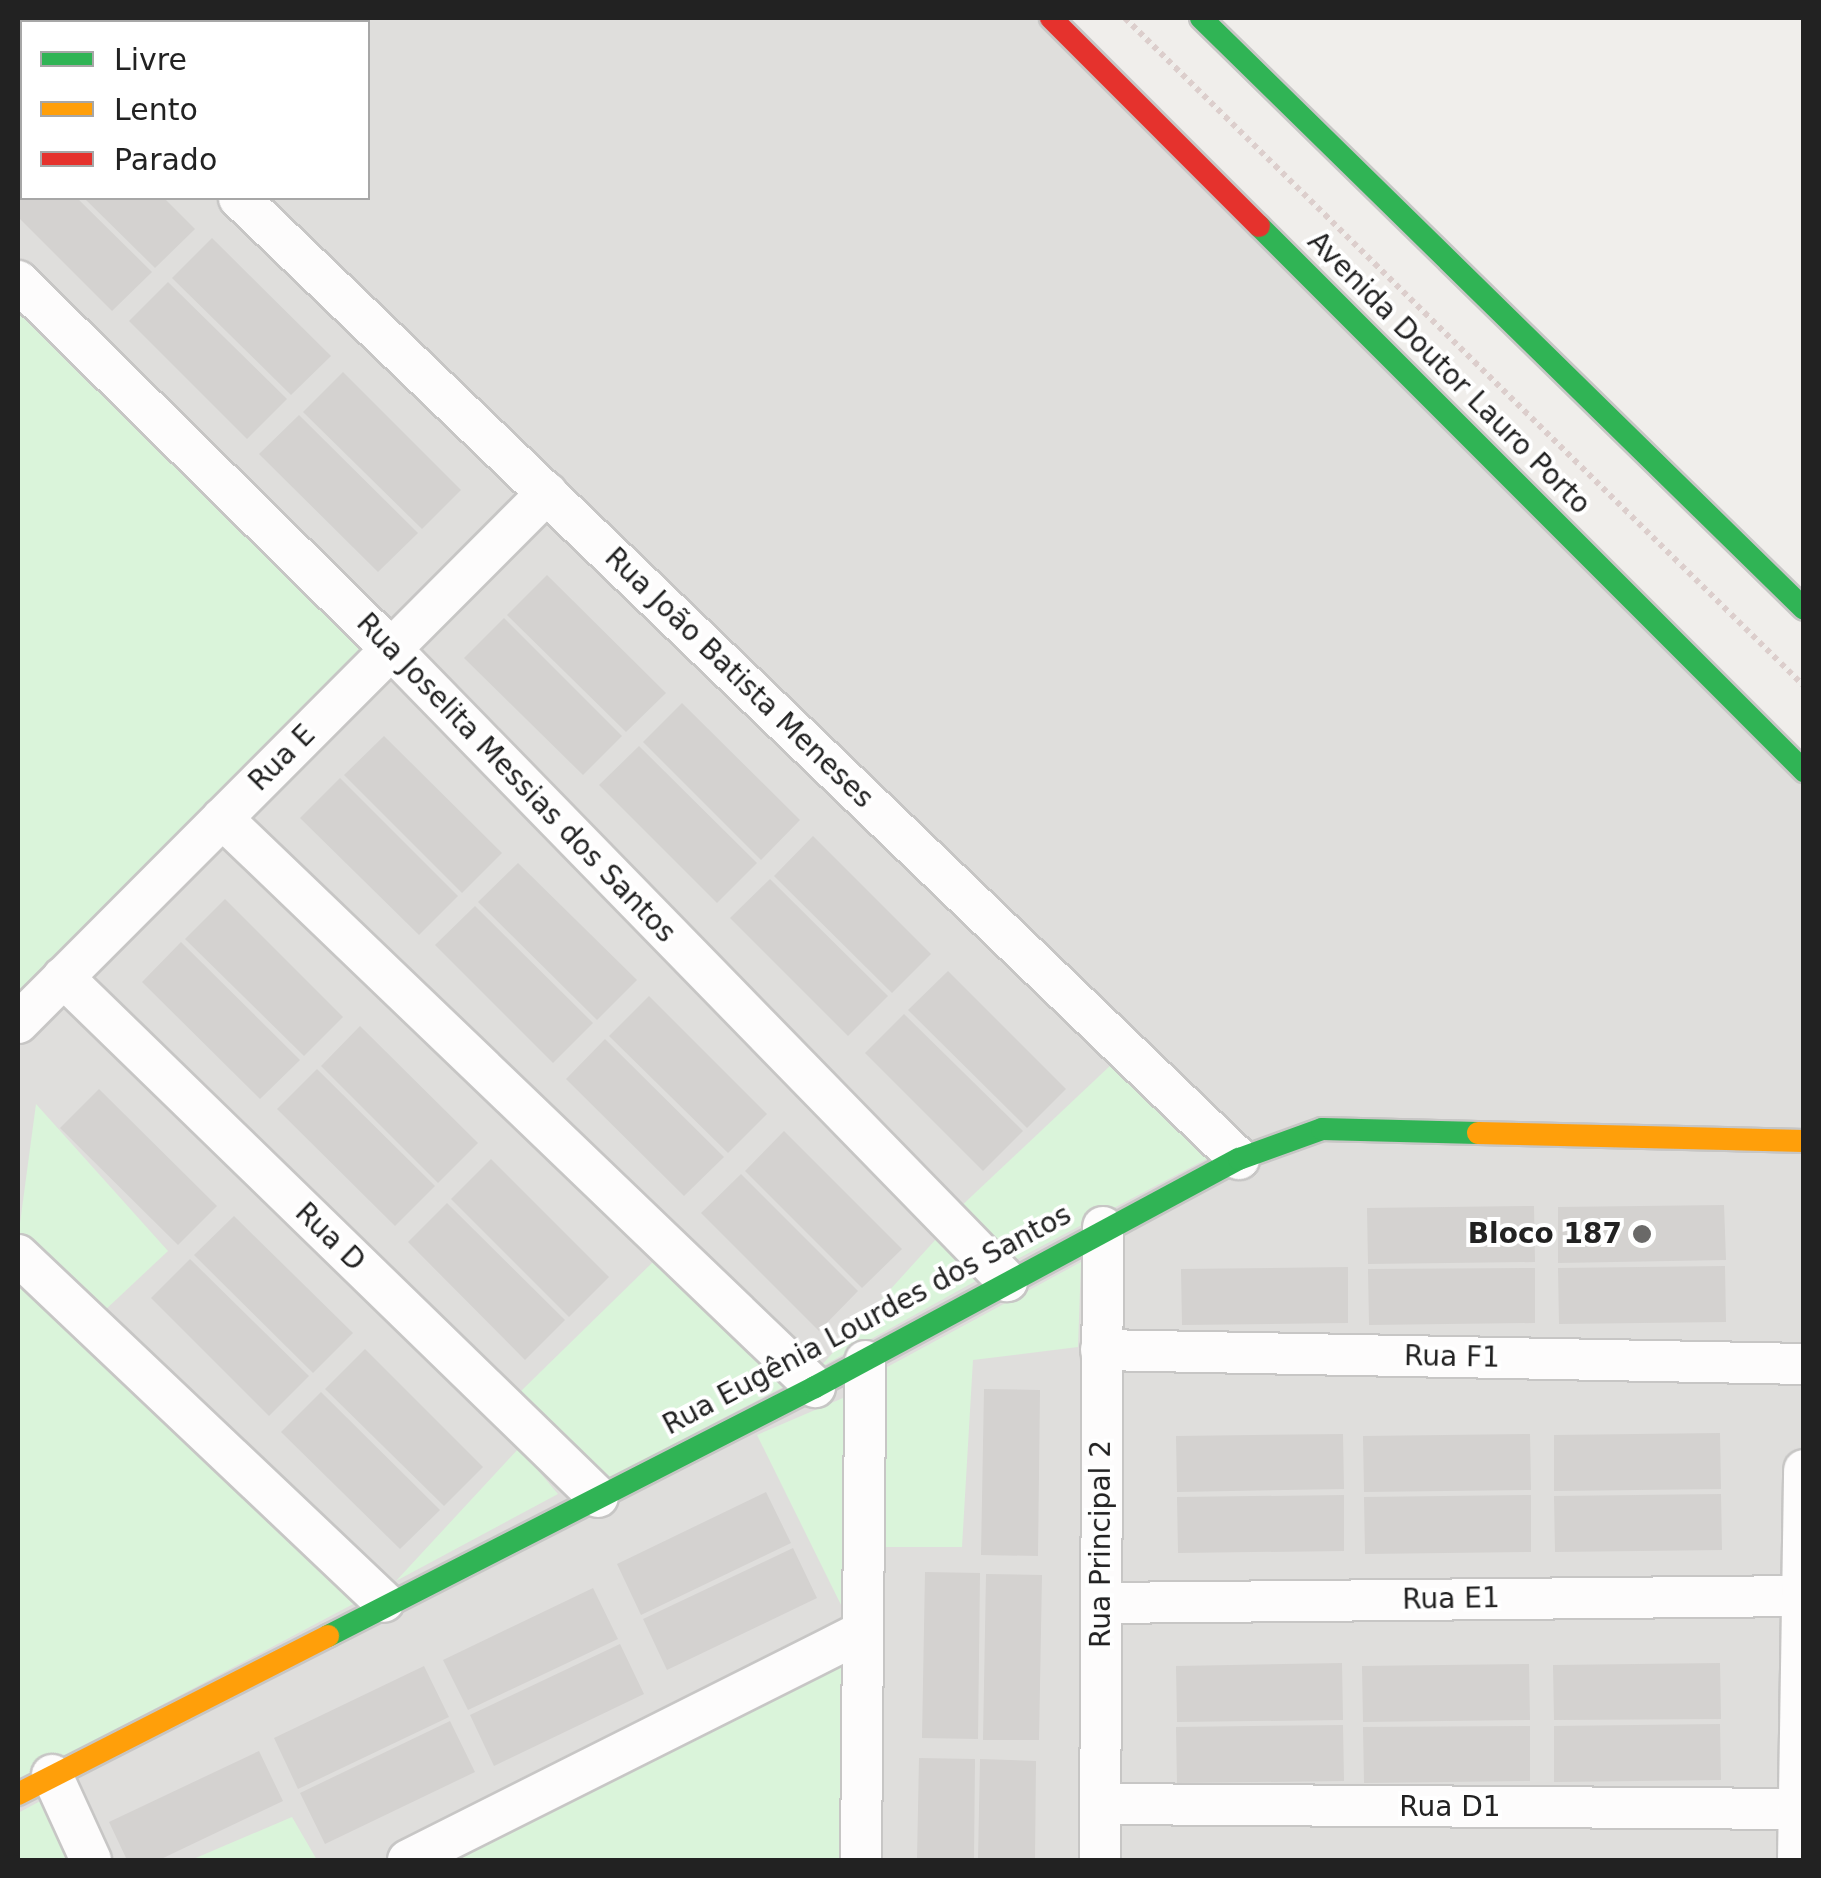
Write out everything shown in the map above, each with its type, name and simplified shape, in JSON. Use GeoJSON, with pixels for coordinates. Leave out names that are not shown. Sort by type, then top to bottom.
{"type":"FeatureCollection","features":[{"type":"Feature","properties":{"kind":"street","name":"Avenida Doutor Lauro Porto"},"geometry":{"type":"LineString","coordinates":[[1051,18],[1804,771]]}},
{"type":"Feature","properties":{"kind":"street"},"geometry":{"type":"LineString","coordinates":[[1201,18],[1804,608]]}},
{"type":"Feature","properties":{"kind":"street","name":"Rua João Batista Meneses"},"geometry":{"type":"LineString","coordinates":[[241,200],[1239,1159]]}},
{"type":"Feature","properties":{"kind":"street","name":"Rua Joselita Messias dos Santos"},"geometry":{"type":"LineString","coordinates":[[18,281],[391,649],[1007,1281]]}},
{"type":"Feature","properties":{"kind":"street","name":"Rua E"},"geometry":{"type":"LineString","coordinates":[[18,1022],[547,493]]}},
{"type":"Feature","properties":{"kind":"street"},"geometry":{"type":"LineString","coordinates":[[222,818],[815,1388]]}},
{"type":"Feature","properties":{"kind":"street","name":"Rua D"},"geometry":{"type":"LineString","coordinates":[[63,977],[598,1497]]}},
{"type":"Feature","properties":{"kind":"street","name":"Rua Eugênia Lourdes dos Santos"},"geometry":{"type":"LineString","coordinates":[[35,1784],[384,1602],[815,1388],[1103,1226],[1239,1159],[1322,1129],[1804,1141]]}},
{"type":"Feature","properties":{"kind":"street","name":"Rua Principal 2"},"geometry":{"type":"LineString","coordinates":[[1100,1860],[1103,1226]]}},
{"type":"Feature","properties":{"kind":"street"},"geometry":{"type":"LineString","coordinates":[[18,1255],[384,1602]]}},
{"type":"Feature","properties":{"kind":"street","name":"Rua F1"},"geometry":{"type":"LineString","coordinates":[[1101,1350],[1804,1364]]}},
{"type":"Feature","properties":{"kind":"street"},"geometry":{"type":"LineString","coordinates":[[861,1860],[865,1361]]}},
{"type":"Feature","properties":{"kind":"street"},"geometry":{"type":"LineString","coordinates":[[1798,1860],[1804,1470]]}},
{"type":"Feature","properties":{"kind":"street","name":"Rua E1"},"geometry":{"type":"LineString","coordinates":[[1101,1603],[1802,1596]]}},
{"type":"Feature","properties":{"kind":"street"},"geometry":{"type":"LineString","coordinates":[[408,1860],[862,1632]]}},
{"type":"Feature","properties":{"kind":"street"},"geometry":{"type":"LineString","coordinates":[[35,1784],[90,1860]]}},
{"type":"Feature","properties":{"kind":"street","name":"Rua D1"},"geometry":{"type":"LineString","coordinates":[[1100,1804],[1799,1809]]}},
{"type":"Feature","properties":{"kind":"path"},"geometry":{"type":"LineString","coordinates":[[1125,18],[1804,686]]}},
{"type":"Feature","properties":{"kind":"shaded area"},"geometry":{"type":"Polygon","coordinates":[[[95,18],[1046,18],[1803,771],[1800,1860],[18,1860],[18,1023],[390,649],[18,281],[20,200],[370,200],[370,20],[95,18]]]}},
{"type":"Feature","properties":{"kind":"green space"},"geometry":{"type":"Polygon","coordinates":[[[18,311],[363,651],[18,1001],[18,311]]]}},
{"type":"Feature","properties":{"kind":"green space"},"geometry":{"type":"Polygon","coordinates":[[[1113,1063],[1214,1155],[1010,1263],[956,1211],[1113,1063]]]}},
{"type":"Feature","properties":{"kind":"green space"},"geometry":{"type":"Polygon","coordinates":[[[36,1104],[168,1251],[103,1312],[18,1238],[36,1104]]]}},
{"type":"Feature","properties":{"kind":"green space"},"geometry":{"type":"Polygon","coordinates":[[[937,1238],[983,1277],[819,1368],[937,1238]]]}},
{"type":"Feature","properties":{"kind":"green space"},"geometry":{"type":"Polygon","coordinates":[[[655,1260],[787,1385],[601,1482],[519,1393],[655,1260]]]}},
{"type":"Feature","properties":{"kind":"green space"},"geometry":{"type":"Polygon","coordinates":[[[1081,1262],[1078,1347],[973,1360],[962,1547],[877,1547],[878,1372],[1081,1262]]]}},
{"type":"Feature","properties":{"kind":"green space"},"geometry":{"type":"Polygon","coordinates":[[[18,1274],[359,1601],[18,1781],[18,1274]]]}},
{"type":"Feature","properties":{"kind":"green space"},"geometry":{"type":"Polygon","coordinates":[[[850,1395],[850,1623],[757,1435],[850,1395]]]}},
{"type":"Feature","properties":{"kind":"green space"},"geometry":{"type":"Polygon","coordinates":[[[519,1448],[558,1494],[396,1581],[519,1448]]]}},
{"type":"Feature","properties":{"kind":"green space"},"geometry":{"type":"Polygon","coordinates":[[[847,1660],[848,1860],[440,1860],[847,1660]]]}},
{"type":"Feature","properties":{"kind":"green space"},"geometry":{"type":"Polygon","coordinates":[[[46,1798],[76,1860],[18,1860],[18,1813],[46,1798]]]}},
{"type":"Feature","properties":{"kind":"green space"},"geometry":{"type":"Polygon","coordinates":[[[292,1817],[317,1860],[191,1860],[292,1817]]]}},
{"type":"Feature","properties":{"kind":"building"},"geometry":{"type":"Polygon","coordinates":[[[20,191],[20,200],[79,200],[152,272],[112,311],[18,217],[20,191]]]}},
{"type":"Feature","properties":{"kind":"building"},"geometry":{"type":"Polygon","coordinates":[[[86,200],[166,200],[195,229],[155,268],[86,200]]]}},
{"type":"Feature","properties":{"kind":"building"},"geometry":{"type":"Polygon","coordinates":[[[212,238],[331,356],[291,395],[172,278],[212,238]]]}},
{"type":"Feature","properties":{"kind":"building"},"geometry":{"type":"Polygon","coordinates":[[[168,282],[287,399],[247,439],[129,321],[168,282]]]}},
{"type":"Feature","properties":{"kind":"building"},"geometry":{"type":"Polygon","coordinates":[[[343,372],[461,490],[422,529],[303,412],[343,372]]]}},
{"type":"Feature","properties":{"kind":"building"},"geometry":{"type":"Polygon","coordinates":[[[299,415],[418,533],[378,572],[259,454],[299,415]]]}},
{"type":"Feature","properties":{"kind":"building"},"geometry":{"type":"Polygon","coordinates":[[[547,575],[666,693],[626,732],[507,615],[547,575]]]}},
{"type":"Feature","properties":{"kind":"building"},"geometry":{"type":"Polygon","coordinates":[[[504,618],[622,736],[583,775],[464,658],[504,618]]]}},
{"type":"Feature","properties":{"kind":"building"},"geometry":{"type":"Polygon","coordinates":[[[682,703],[800,820],[761,860],[643,742],[682,703]]]}},
{"type":"Feature","properties":{"kind":"building"},"geometry":{"type":"Polygon","coordinates":[[[384,736],[502,853],[462,893],[344,775],[384,736]]]}},
{"type":"Feature","properties":{"kind":"building"},"geometry":{"type":"Polygon","coordinates":[[[639,746],[757,863],[717,903],[599,785],[639,746]]]}},
{"type":"Feature","properties":{"kind":"building"},"geometry":{"type":"Polygon","coordinates":[[[340,778],[458,896],[419,935],[300,818],[340,778]]]}},
{"type":"Feature","properties":{"kind":"building"},"geometry":{"type":"Polygon","coordinates":[[[813,836],[931,954],[892,993],[774,876],[813,836]]]}},
{"type":"Feature","properties":{"kind":"building"},"geometry":{"type":"Polygon","coordinates":[[[518,863],[637,980],[597,1020],[478,902],[518,863]]]}},
{"type":"Feature","properties":{"kind":"building"},"geometry":{"type":"Polygon","coordinates":[[[770,879],[888,996],[848,1036],[730,918],[770,879]]]}},
{"type":"Feature","properties":{"kind":"building"},"geometry":{"type":"Polygon","coordinates":[[[225,899],[343,1017],[304,1056],[185,939],[225,899]]]}},
{"type":"Feature","properties":{"kind":"building"},"geometry":{"type":"Polygon","coordinates":[[[475,906],[593,1023],[553,1063],[435,945],[475,906]]]}},
{"type":"Feature","properties":{"kind":"building"},"geometry":{"type":"Polygon","coordinates":[[[181,942],[300,1060],[260,1099],[142,982],[181,942]]]}},
{"type":"Feature","properties":{"kind":"building"},"geometry":{"type":"Polygon","coordinates":[[[948,971],[1066,1089],[1027,1128],[908,1010],[948,971]]]}},
{"type":"Feature","properties":{"kind":"building"},"geometry":{"type":"Polygon","coordinates":[[[649,996],[767,1114],[728,1153],[609,1036],[649,996]]]}},
{"type":"Feature","properties":{"kind":"building"},"geometry":{"type":"Polygon","coordinates":[[[904,1014],[1023,1131],[983,1171],[865,1053],[904,1014]]]}},
{"type":"Feature","properties":{"kind":"building"},"geometry":{"type":"Polygon","coordinates":[[[360,1026],[478,1143],[438,1183],[321,1066],[360,1026]]]}},
{"type":"Feature","properties":{"kind":"building"},"geometry":{"type":"Polygon","coordinates":[[[605,1039],[724,1157],[684,1196],[566,1079],[605,1039]]]}},
{"type":"Feature","properties":{"kind":"building"},"geometry":{"type":"Polygon","coordinates":[[[317,1069],[435,1186],[395,1226],[277,1109],[317,1069]]]}},
{"type":"Feature","properties":{"kind":"building"},"geometry":{"type":"Polygon","coordinates":[[[99,1089],[217,1206],[178,1245],[60,1128],[99,1089]]]}},
{"type":"Feature","properties":{"kind":"building"},"geometry":{"type":"Polygon","coordinates":[[[784,1131],[902,1249],[862,1288],[745,1171],[784,1131]]]}},
{"type":"Feature","properties":{"kind":"building"},"geometry":{"type":"Polygon","coordinates":[[[491,1159],[609,1277],[569,1317],[451,1199],[491,1159]]]}},
{"type":"Feature","properties":{"kind":"building"},"geometry":{"type":"Polygon","coordinates":[[[741,1174],[858,1291],[819,1331],[701,1213],[741,1174]]]}},
{"type":"Feature","properties":{"kind":"building"},"geometry":{"type":"Polygon","coordinates":[[[447,1203],[565,1320],[525,1360],[408,1242],[447,1203]]]}},
{"type":"Feature","properties":{"kind":"building","name":"Bloco 187"},"geometry":{"type":"Polygon","coordinates":[[[1724,1205],[1726,1260],[1558,1263],[1558,1207],[1724,1205]]]}},
{"type":"Feature","properties":{"kind":"building"},"geometry":{"type":"Polygon","coordinates":[[[1534,1206],[1535,1262],[1368,1264],[1367,1208],[1534,1206]]]}},
{"type":"Feature","properties":{"kind":"building"},"geometry":{"type":"Polygon","coordinates":[[[234,1216],[353,1333],[313,1373],[194,1255],[234,1216]]]}},
{"type":"Feature","properties":{"kind":"building"},"geometry":{"type":"Polygon","coordinates":[[[190,1259],[309,1376],[269,1416],[151,1298],[190,1259]]]}},
{"type":"Feature","properties":{"kind":"building"},"geometry":{"type":"Polygon","coordinates":[[[1725,1266],[1726,1322],[1559,1324],[1558,1268],[1725,1266]]]}},
{"type":"Feature","properties":{"kind":"building"},"geometry":{"type":"Polygon","coordinates":[[[1348,1267],[1348,1323],[1182,1325],[1181,1269],[1348,1267]]]}},
{"type":"Feature","properties":{"kind":"building"},"geometry":{"type":"Polygon","coordinates":[[[1535,1268],[1535,1323],[1369,1325],[1368,1269],[1535,1268]]]}},
{"type":"Feature","properties":{"kind":"building"},"geometry":{"type":"Polygon","coordinates":[[[365,1349],[483,1467],[444,1506],[325,1389],[365,1349]]]}},
{"type":"Feature","properties":{"kind":"building"},"geometry":{"type":"Polygon","coordinates":[[[984,1389],[1040,1390],[1038,1556],[981,1555],[984,1389]]]}},
{"type":"Feature","properties":{"kind":"building"},"geometry":{"type":"Polygon","coordinates":[[[321,1392],[440,1510],[400,1549],[281,1432],[321,1392]]]}},
{"type":"Feature","properties":{"kind":"building"},"geometry":{"type":"Polygon","coordinates":[[[1720,1433],[1721,1489],[1554,1491],[1554,1435],[1720,1433]]]}},
{"type":"Feature","properties":{"kind":"building"},"geometry":{"type":"Polygon","coordinates":[[[1343,1434],[1344,1489],[1177,1492],[1176,1436],[1343,1434]]]}},
{"type":"Feature","properties":{"kind":"building"},"geometry":{"type":"Polygon","coordinates":[[[1530,1434],[1531,1490],[1364,1492],[1363,1436],[1530,1434]]]}},
{"type":"Feature","properties":{"kind":"building"},"geometry":{"type":"Polygon","coordinates":[[[766,1492],[791,1543],[641,1615],[617,1564],[766,1492]]]}},
{"type":"Feature","properties":{"kind":"building"},"geometry":{"type":"Polygon","coordinates":[[[1721,1494],[1722,1550],[1555,1552],[1554,1496],[1721,1494]]]}},
{"type":"Feature","properties":{"kind":"building"},"geometry":{"type":"Polygon","coordinates":[[[1344,1495],[1344,1551],[1178,1553],[1177,1497],[1344,1495]]]}},
{"type":"Feature","properties":{"kind":"building"},"geometry":{"type":"Polygon","coordinates":[[[1531,1495],[1531,1552],[1365,1554],[1364,1497],[1531,1495]]]}},
{"type":"Feature","properties":{"kind":"building"},"geometry":{"type":"Polygon","coordinates":[[[793,1548],[817,1598],[667,1670],[643,1619],[793,1548]]]}},
{"type":"Feature","properties":{"kind":"building"},"geometry":{"type":"Polygon","coordinates":[[[925,1572],[980,1573],[978,1739],[922,1738],[925,1572]]]}},
{"type":"Feature","properties":{"kind":"building"},"geometry":{"type":"Polygon","coordinates":[[[986,1574],[1042,1575],[1039,1740],[983,1740],[986,1574]]]}},
{"type":"Feature","properties":{"kind":"building"},"geometry":{"type":"Polygon","coordinates":[[[593,1588],[618,1639],[468,1710],[443,1660],[593,1588]]]}},
{"type":"Feature","properties":{"kind":"building"},"geometry":{"type":"Polygon","coordinates":[[[620,1644],[644,1694],[494,1766],[470,1715],[620,1644]]]}},
{"type":"Feature","properties":{"kind":"building"},"geometry":{"type":"Polygon","coordinates":[[[1342,1663],[1343,1720],[1177,1722],[1176,1666],[1342,1663]]]}},
{"type":"Feature","properties":{"kind":"building"},"geometry":{"type":"Polygon","coordinates":[[[1720,1663],[1721,1719],[1554,1720],[1553,1665],[1720,1663]]]}},
{"type":"Feature","properties":{"kind":"building"},"geometry":{"type":"Polygon","coordinates":[[[1529,1664],[1530,1720],[1363,1722],[1362,1666],[1529,1664]]]}},
{"type":"Feature","properties":{"kind":"building"},"geometry":{"type":"Polygon","coordinates":[[[424,1666],[449,1717],[298,1789],[274,1738],[424,1666]]]}},
{"type":"Feature","properties":{"kind":"building"},"geometry":{"type":"Polygon","coordinates":[[[450,1721],[475,1772],[325,1844],[300,1793],[450,1721]]]}},
{"type":"Feature","properties":{"kind":"building"},"geometry":{"type":"Polygon","coordinates":[[[1720,1724],[1721,1780],[1554,1782],[1554,1726],[1720,1724]]]}},
{"type":"Feature","properties":{"kind":"building"},"geometry":{"type":"Polygon","coordinates":[[[1343,1725],[1344,1781],[1177,1783],[1176,1727],[1343,1725]]]}},
{"type":"Feature","properties":{"kind":"building"},"geometry":{"type":"Polygon","coordinates":[[[1530,1726],[1530,1781],[1364,1783],[1363,1727],[1530,1726]]]}},
{"type":"Feature","properties":{"kind":"building"},"geometry":{"type":"Polygon","coordinates":[[[259,1751],[283,1801],[159,1860],[127,1860],[109,1822],[259,1751]]]}},
{"type":"Feature","properties":{"kind":"building"},"geometry":{"type":"Polygon","coordinates":[[[919,1758],[975,1759],[974,1860],[917,1860],[919,1758]]]}},
{"type":"Feature","properties":{"kind":"building"},"geometry":{"type":"Polygon","coordinates":[[[980,1759],[1036,1761],[1035,1860],[978,1860],[980,1759]]]}},
{"type":"Feature","properties":{"kind":"traffic: fast"},"geometry":{"type":"LineString","coordinates":[[1201,18],[1804,609]]}},
{"type":"Feature","properties":{"kind":"traffic: fast"},"geometry":{"type":"LineString","coordinates":[[1259,226],[1804,771]]}},
{"type":"Feature","properties":{"kind":"traffic: fast"},"geometry":{"type":"LineString","coordinates":[[328,1636],[815,1387],[1239,1159],[1322,1129],[1478,1133]]}},
{"type":"Feature","properties":{"kind":"traffic: slow"},"geometry":{"type":"LineString","coordinates":[[1478,1133],[1804,1141]]}},
{"type":"Feature","properties":{"kind":"traffic: slow"},"geometry":{"type":"LineString","coordinates":[[18,1794],[328,1636]]}},
{"type":"Feature","properties":{"kind":"traffic: jam"},"geometry":{"type":"LineString","coordinates":[[1051,18],[1259,226]]}},
{"type":"Feature","properties":{"kind":"place","name":"Bloco 187"},"geometry":{"type":"Point","coordinates":[1642,1234]}}]}
